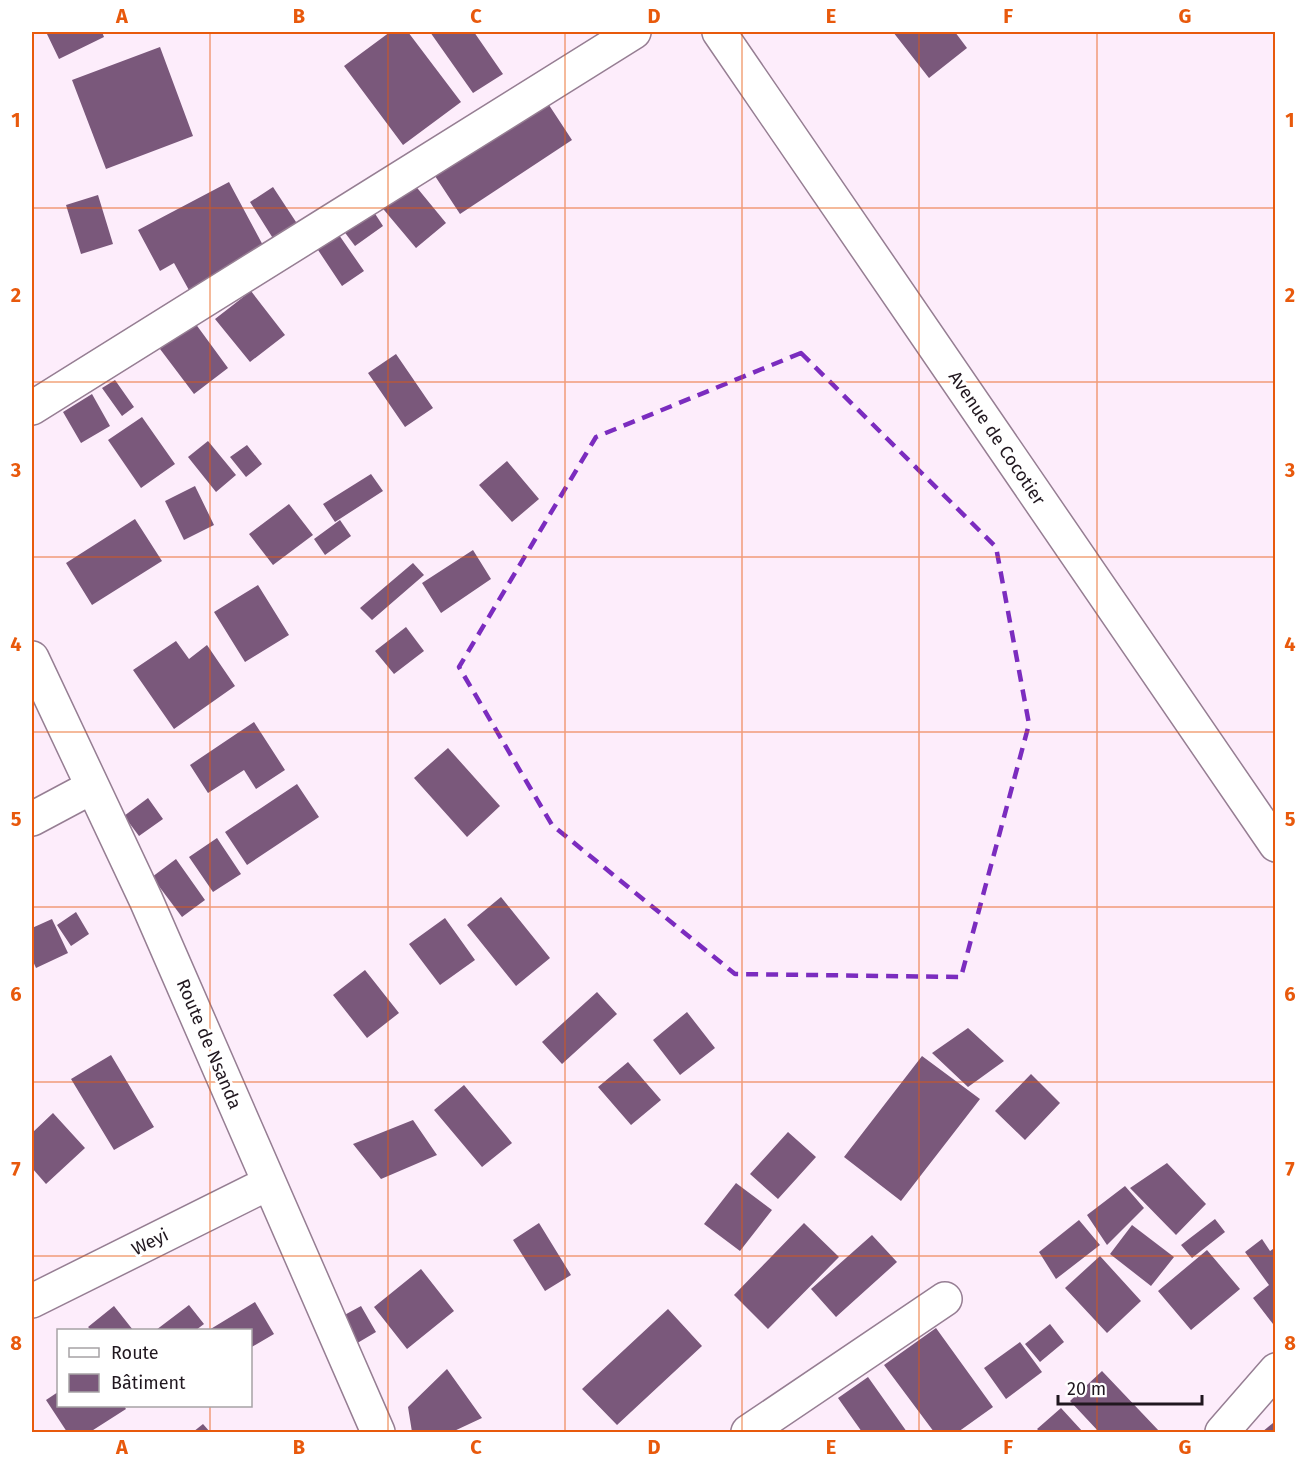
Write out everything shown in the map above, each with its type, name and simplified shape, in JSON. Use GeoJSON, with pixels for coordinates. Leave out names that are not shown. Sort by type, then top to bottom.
{"type":"FeatureCollection","features":[{"type":"Feature","properties":{"kind":"street"},"geometry":{"type":"LineString","coordinates":[[32,408],[634,32]]}},
{"type":"Feature","properties":{"kind":"street","name":"Avenue de Cocotier"},"geometry":{"type":"LineString","coordinates":[[719,32],[1275,845]]}},
{"type":"Feature","properties":{"kind":"street","name":"Route de Nsanda"},"geometry":{"type":"LineString","coordinates":[[32,658],[146,900],[378,1432]]}},
{"type":"Feature","properties":{"kind":"street"},"geometry":{"type":"LineString","coordinates":[[32,819],[92,787]]}},
{"type":"Feature","properties":{"kind":"street","name":"Weyi"},"geometry":{"type":"LineString","coordinates":[[32,1301],[269,1183]]}},
{"type":"Feature","properties":{"kind":"street"},"geometry":{"type":"LineString","coordinates":[[748,1432],[945,1299]]}},
{"type":"Feature","properties":{"kind":"street"},"geometry":{"type":"LineString","coordinates":[[1222,1432],[1275,1370]]}},
{"type":"Feature","properties":{"kind":"highlighted area"},"geometry":{"type":"Polygon","coordinates":[[[801,353],[996,547],[1029,724],[961,977],[735,974],[552,825],[459,667],[596,437],[801,353]]]}},
{"type":"Feature","properties":{"kind":"building"},"geometry":{"type":"Polygon","coordinates":[[[46,32],[102,32],[104,37],[59,59],[46,32]]]}},
{"type":"Feature","properties":{"kind":"building"},"geometry":{"type":"Polygon","coordinates":[[[390,32],[408,32],[461,102],[403,145],[344,66],[390,32]]]}},
{"type":"Feature","properties":{"kind":"building"},"geometry":{"type":"Polygon","coordinates":[[[430,32],[474,32],[503,74],[473,93],[430,32]]]}},
{"type":"Feature","properties":{"kind":"building"},"geometry":{"type":"Polygon","coordinates":[[[893,32],[955,32],[967,48],[929,78],[893,32]]]}},
{"type":"Feature","properties":{"kind":"building"},"geometry":{"type":"Polygon","coordinates":[[[160,47],[193,136],[106,169],[72,80],[160,47]]]}},
{"type":"Feature","properties":{"kind":"building"},"geometry":{"type":"Polygon","coordinates":[[[547,102],[572,140],[460,214],[435,176],[547,102]]]}},
{"type":"Feature","properties":{"kind":"building"},"geometry":{"type":"Polygon","coordinates":[[[409,178],[446,223],[416,248],[379,204],[409,178]]]}},
{"type":"Feature","properties":{"kind":"building"},"geometry":{"type":"Polygon","coordinates":[[[229,182],[266,251],[190,292],[174,263],[160,271],[138,230],[229,182]]]}},
{"type":"Feature","properties":{"kind":"building"},"geometry":{"type":"Polygon","coordinates":[[[273,187],[298,225],[274,240],[250,202],[273,187]]]}},
{"type":"Feature","properties":{"kind":"building"},"geometry":{"type":"Polygon","coordinates":[[[98,195],[113,244],[81,254],[66,205],[98,195]]]}},
{"type":"Feature","properties":{"kind":"building"},"geometry":{"type":"Polygon","coordinates":[[[372,209],[383,226],[355,246],[343,230],[372,209]]]}},
{"type":"Feature","properties":{"kind":"building"},"geometry":{"type":"Polygon","coordinates":[[[339,235],[364,271],[342,286],[318,250],[339,235]]]}},
{"type":"Feature","properties":{"kind":"building"},"geometry":{"type":"Polygon","coordinates":[[[251,291],[285,335],[250,362],[215,319],[251,291]]]}},
{"type":"Feature","properties":{"kind":"building"},"geometry":{"type":"Polygon","coordinates":[[[195,323],[228,368],[194,394],[160,349],[195,323]]]}},
{"type":"Feature","properties":{"kind":"building"},"geometry":{"type":"Polygon","coordinates":[[[396,354],[433,408],[405,427],[368,373],[396,354]]]}},
{"type":"Feature","properties":{"kind":"building"},"geometry":{"type":"Polygon","coordinates":[[[115,380],[134,407],[122,416],[102,388],[115,380]]]}},
{"type":"Feature","properties":{"kind":"building"},"geometry":{"type":"Polygon","coordinates":[[[92,394],[110,426],[81,443],[63,412],[92,394]]]}},
{"type":"Feature","properties":{"kind":"building"},"geometry":{"type":"Polygon","coordinates":[[[142,417],[175,464],[141,488],[108,440],[142,417]]]}},
{"type":"Feature","properties":{"kind":"building"},"geometry":{"type":"Polygon","coordinates":[[[208,441],[236,475],[216,492],[188,457],[208,441]]]}},
{"type":"Feature","properties":{"kind":"building"},"geometry":{"type":"Polygon","coordinates":[[[247,445],[262,464],[246,477],[230,457],[247,445]]]}},
{"type":"Feature","properties":{"kind":"building"},"geometry":{"type":"Polygon","coordinates":[[[507,461],[539,499],[512,522],[479,485],[507,461]]]}},
{"type":"Feature","properties":{"kind":"building"},"geometry":{"type":"Polygon","coordinates":[[[371,474],[383,491],[335,522],[323,504],[371,474]]]}},
{"type":"Feature","properties":{"kind":"building"},"geometry":{"type":"Polygon","coordinates":[[[195,486],[214,525],[184,540],[165,501],[195,486]]]}},
{"type":"Feature","properties":{"kind":"building"},"geometry":{"type":"Polygon","coordinates":[[[289,504],[313,535],[273,565],[249,534],[289,504]]]}},
{"type":"Feature","properties":{"kind":"building"},"geometry":{"type":"Polygon","coordinates":[[[135,519],[162,561],[92,605],[66,563],[135,519]]]}},
{"type":"Feature","properties":{"kind":"building"},"geometry":{"type":"Polygon","coordinates":[[[340,520],[351,536],[325,555],[314,539],[340,520]]]}},
{"type":"Feature","properties":{"kind":"building"},"geometry":{"type":"Polygon","coordinates":[[[473,550],[491,579],[441,613],[422,583],[473,550]]]}},
{"type":"Feature","properties":{"kind":"building"},"geometry":{"type":"Polygon","coordinates":[[[413,563],[424,575],[372,620],[360,608],[413,563]]]}},
{"type":"Feature","properties":{"kind":"building"},"geometry":{"type":"Polygon","coordinates":[[[258,585],[289,635],[245,662],[214,612],[258,585]]]}},
{"type":"Feature","properties":{"kind":"building"},"geometry":{"type":"Polygon","coordinates":[[[406,627],[424,651],[394,674],[375,651],[406,627]]]}},
{"type":"Feature","properties":{"kind":"building"},"geometry":{"type":"Polygon","coordinates":[[[176,641],[189,659],[207,645],[235,686],[174,729],[133,670],[176,641]]]}},
{"type":"Feature","properties":{"kind":"building"},"geometry":{"type":"Polygon","coordinates":[[[254,722],[285,770],[256,789],[244,770],[208,793],[190,765],[254,722]]]}},
{"type":"Feature","properties":{"kind":"building"},"geometry":{"type":"Polygon","coordinates":[[[448,748],[500,806],[467,837],[414,778],[448,748]]]}},
{"type":"Feature","properties":{"kind":"building"},"geometry":{"type":"Polygon","coordinates":[[[297,784],[319,817],[247,865],[225,832],[297,784]]]}},
{"type":"Feature","properties":{"kind":"building"},"geometry":{"type":"Polygon","coordinates":[[[148,798],[163,819],[139,836],[124,816],[148,798]]]}},
{"type":"Feature","properties":{"kind":"building"},"geometry":{"type":"Polygon","coordinates":[[[217,838],[241,874],[213,892],[189,857],[217,838]]]}},
{"type":"Feature","properties":{"kind":"building"},"geometry":{"type":"Polygon","coordinates":[[[176,859],[205,900],[182,917],[152,877],[176,859]]]}},
{"type":"Feature","properties":{"kind":"building"},"geometry":{"type":"Polygon","coordinates":[[[501,897],[550,958],[516,986],[467,925],[501,897]]]}},
{"type":"Feature","properties":{"kind":"building"},"geometry":{"type":"Polygon","coordinates":[[[76,912],[89,934],[71,946],[57,925],[76,912]]]}},
{"type":"Feature","properties":{"kind":"building"},"geometry":{"type":"Polygon","coordinates":[[[445,918],[475,960],[440,985],[409,944],[445,918]]]}},
{"type":"Feature","properties":{"kind":"building"},"geometry":{"type":"Polygon","coordinates":[[[52,919],[68,953],[36,968],[32,959],[32,928],[52,919]]]}},
{"type":"Feature","properties":{"kind":"building"},"geometry":{"type":"Polygon","coordinates":[[[365,970],[399,1013],[367,1038],[333,995],[365,970]]]}},
{"type":"Feature","properties":{"kind":"building"},"geometry":{"type":"Polygon","coordinates":[[[597,992],[617,1014],[562,1064],[542,1042],[597,992]]]}},
{"type":"Feature","properties":{"kind":"building"},"geometry":{"type":"Polygon","coordinates":[[[687,1012],[715,1048],[680,1075],[653,1040],[687,1012]]]}},
{"type":"Feature","properties":{"kind":"building"},"geometry":{"type":"Polygon","coordinates":[[[968,1028],[1004,1061],[968,1087],[932,1053],[968,1028]]]}},
{"type":"Feature","properties":{"kind":"building"},"geometry":{"type":"Polygon","coordinates":[[[111,1055],[154,1127],[114,1150],[71,1079],[111,1055]]]}},
{"type":"Feature","properties":{"kind":"building"},"geometry":{"type":"Polygon","coordinates":[[[922,1056],[980,1099],[901,1201],[844,1157],[922,1056]]]}},
{"type":"Feature","properties":{"kind":"building"},"geometry":{"type":"Polygon","coordinates":[[[628,1062],[661,1100],[631,1125],[598,1087],[628,1062]]]}},
{"type":"Feature","properties":{"kind":"building"},"geometry":{"type":"Polygon","coordinates":[[[1031,1074],[1060,1103],[1025,1140],[995,1111],[1031,1074]]]}},
{"type":"Feature","properties":{"kind":"building"},"geometry":{"type":"Polygon","coordinates":[[[464,1085],[512,1143],[482,1167],[434,1110],[464,1085]]]}},
{"type":"Feature","properties":{"kind":"building"},"geometry":{"type":"Polygon","coordinates":[[[53,1113],[85,1148],[46,1184],[32,1168],[32,1133],[53,1113]]]}},
{"type":"Feature","properties":{"kind":"building"},"geometry":{"type":"Polygon","coordinates":[[[413,1120],[437,1155],[381,1179],[353,1144],[413,1120]]]}},
{"type":"Feature","properties":{"kind":"building"},"geometry":{"type":"Polygon","coordinates":[[[788,1132],[816,1157],[778,1199],[750,1174],[788,1132]]]}},
{"type":"Feature","properties":{"kind":"building"},"geometry":{"type":"Polygon","coordinates":[[[1167,1163],[1206,1204],[1176,1235],[1130,1188],[1167,1163]]]}},
{"type":"Feature","properties":{"kind":"building"},"geometry":{"type":"Polygon","coordinates":[[[736,1183],[772,1210],[740,1251],[704,1224],[736,1183]]]}},
{"type":"Feature","properties":{"kind":"building"},"geometry":{"type":"Polygon","coordinates":[[[1125,1186],[1144,1208],[1107,1245],[1087,1215],[1125,1186]]]}},
{"type":"Feature","properties":{"kind":"building"},"geometry":{"type":"Polygon","coordinates":[[[1215,1219],[1225,1232],[1192,1258],[1181,1245],[1215,1219]]]}},
{"type":"Feature","properties":{"kind":"building"},"geometry":{"type":"Polygon","coordinates":[[[1079,1220],[1100,1245],[1056,1279],[1039,1252],[1079,1220]]]}},
{"type":"Feature","properties":{"kind":"building"},"geometry":{"type":"Polygon","coordinates":[[[539,1223],[571,1275],[545,1291],[513,1240],[539,1223]]]}},
{"type":"Feature","properties":{"kind":"building"},"geometry":{"type":"Polygon","coordinates":[[[804,1223],[839,1257],[768,1329],[734,1295],[804,1223]]]}},
{"type":"Feature","properties":{"kind":"building"},"geometry":{"type":"Polygon","coordinates":[[[1132,1225],[1174,1257],[1151,1286],[1110,1254],[1132,1225]]]}},
{"type":"Feature","properties":{"kind":"building"},"geometry":{"type":"Polygon","coordinates":[[[872,1235],[897,1262],[836,1317],[811,1289],[872,1235]]]}},
{"type":"Feature","properties":{"kind":"building"},"geometry":{"type":"Polygon","coordinates":[[[1262,1239],[1270,1251],[1276,1247],[1276,1322],[1273,1324],[1253,1298],[1269,1285],[1245,1252],[1262,1239]]]}},
{"type":"Feature","properties":{"kind":"building"},"geometry":{"type":"Polygon","coordinates":[[[1207,1250],[1240,1289],[1191,1330],[1158,1291],[1207,1250]]]}},
{"type":"Feature","properties":{"kind":"building"},"geometry":{"type":"Polygon","coordinates":[[[1100,1256],[1141,1301],[1107,1333],[1065,1288],[1100,1256]]]}},
{"type":"Feature","properties":{"kind":"building"},"geometry":{"type":"Polygon","coordinates":[[[421,1269],[454,1311],[407,1349],[374,1307],[421,1269]]]}},
{"type":"Feature","properties":{"kind":"building"},"geometry":{"type":"Polygon","coordinates":[[[255,1302],[274,1334],[252,1347],[252,1329],[211,1329],[255,1302]]]}},
{"type":"Feature","properties":{"kind":"building"},"geometry":{"type":"Polygon","coordinates":[[[189,1305],[204,1324],[197,1329],[157,1329],[189,1305]]]}},
{"type":"Feature","properties":{"kind":"building"},"geometry":{"type":"Polygon","coordinates":[[[114,1306],[132,1329],[90,1329],[88,1327],[114,1306]]]}},
{"type":"Feature","properties":{"kind":"building"},"geometry":{"type":"Polygon","coordinates":[[[361,1306],[376,1332],[354,1345],[339,1318],[361,1306]]]}},
{"type":"Feature","properties":{"kind":"building"},"geometry":{"type":"Polygon","coordinates":[[[668,1309],[702,1346],[617,1425],[582,1389],[668,1309]]]}},
{"type":"Feature","properties":{"kind":"building"},"geometry":{"type":"Polygon","coordinates":[[[1050,1324],[1064,1342],[1040,1362],[1025,1344],[1050,1324]]]}},
{"type":"Feature","properties":{"kind":"building"},"geometry":{"type":"Polygon","coordinates":[[[936,1328],[993,1407],[958,1432],[934,1432],[884,1365],[936,1328]]]}},
{"type":"Feature","properties":{"kind":"building"},"geometry":{"type":"Polygon","coordinates":[[[1020,1342],[1042,1372],[1006,1399],[984,1368],[1020,1342]]]}},
{"type":"Feature","properties":{"kind":"building"},"geometry":{"type":"Polygon","coordinates":[[[447,1369],[482,1418],[452,1432],[412,1432],[408,1407],[447,1369]]]}},
{"type":"Feature","properties":{"kind":"building"},"geometry":{"type":"Polygon","coordinates":[[[1102,1371],[1160,1432],[1099,1432],[1070,1401],[1102,1371]]]}},
{"type":"Feature","properties":{"kind":"building"},"geometry":{"type":"Polygon","coordinates":[[[868,1377],[907,1432],[862,1432],[838,1398],[868,1377]]]}},
{"type":"Feature","properties":{"kind":"building"},"geometry":{"type":"Polygon","coordinates":[[[57,1393],[57,1407],[125,1407],[126,1409],[90,1432],[67,1432],[46,1400],[57,1393]]]}},
{"type":"Feature","properties":{"kind":"building"},"geometry":{"type":"Polygon","coordinates":[[[1061,1408],[1083,1432],[1040,1432],[1037,1429],[1061,1408]]]}},
{"type":"Feature","properties":{"kind":"building"},"geometry":{"type":"Polygon","coordinates":[[[1273,1423],[1276,1425],[1276,1432],[1262,1432],[1273,1423]]]}},
{"type":"Feature","properties":{"kind":"building"},"geometry":{"type":"Polygon","coordinates":[[[203,1424],[210,1432],[193,1432],[203,1424]]]}}]}
